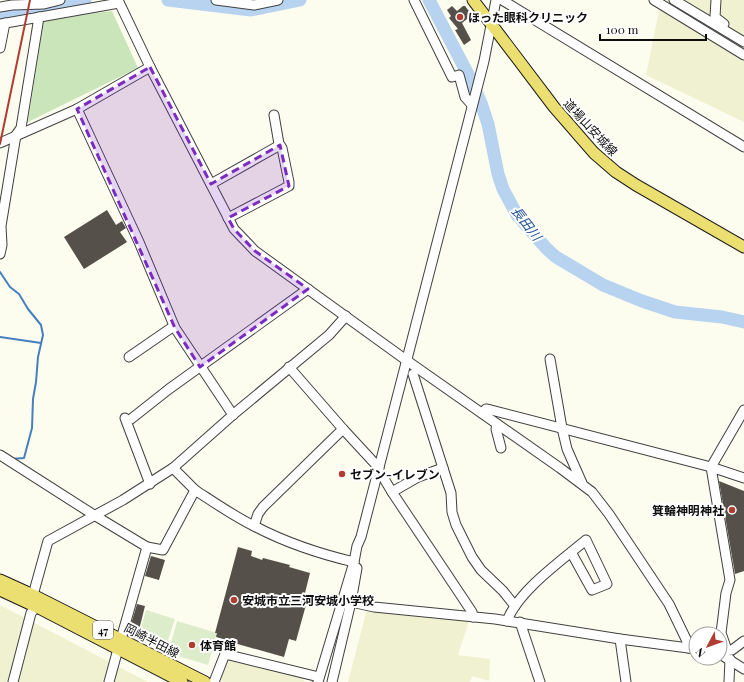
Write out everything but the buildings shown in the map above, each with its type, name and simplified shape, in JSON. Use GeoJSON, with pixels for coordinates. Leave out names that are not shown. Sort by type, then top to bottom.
{"type":"FeatureCollection","features":[{"type":"Feature","properties":{"kind":"main road","name":"道場山安城線"},"geometry":{"type":"LineString","coordinates":[[473,0],[554,107],[577,135],[603,161],[616,172],[636,185],[744,247]]}},
{"type":"Feature","properties":{"kind":"main road","name":"岡崎半田線"},"geometry":{"type":"LineString","coordinates":[[0,580],[33,595],[182,682]]}},
{"type":"Feature","properties":{"kind":"main road","name":"岡崎半田線"},"geometry":{"type":"LineString","coordinates":[[0,590],[206,682]]}},
{"type":"Feature","properties":{"kind":"street"},"geometry":{"type":"LineString","coordinates":[[0,8],[12,2],[44,4],[60,0]]}},
{"type":"Feature","properties":{"kind":"street"},"geometry":{"type":"LineString","coordinates":[[216,0],[245,2],[254,5],[278,0]]}},
{"type":"Feature","properties":{"kind":"street"},"geometry":{"type":"LineString","coordinates":[[414,0],[452,76],[459,75],[465,97],[472,105]]}},
{"type":"Feature","properties":{"kind":"street"},"geometry":{"type":"LineString","coordinates":[[214,682],[224,654],[319,680],[354,562],[357,546],[361,537],[484,61],[490,23],[496,0]]}},
{"type":"Feature","properties":{"kind":"street"},"geometry":{"type":"LineString","coordinates":[[502,0],[744,147]]}},
{"type":"Feature","properties":{"kind":"street"},"geometry":{"type":"LineString","coordinates":[[654,0],[744,55]]}},
{"type":"Feature","properties":{"kind":"street"},"geometry":{"type":"LineString","coordinates":[[674,0],[744,42]]}},
{"type":"Feature","properties":{"kind":"street"},"geometry":{"type":"LineString","coordinates":[[716,0],[715,17],[744,36]]}},
{"type":"Feature","properties":{"kind":"street"},"geometry":{"type":"LineString","coordinates":[[0,48],[3,23],[118,2],[150,68],[234,229],[255,251],[592,492],[609,514],[669,604],[688,642]]}},
{"type":"Feature","properties":{"kind":"street"},"geometry":{"type":"LineString","coordinates":[[0,254],[2,245],[1,226],[16,135],[21,128],[39,17]]}},
{"type":"Feature","properties":{"kind":"street"},"geometry":{"type":"LineString","coordinates":[[0,143],[78,109],[150,68]]}},
{"type":"Feature","properties":{"kind":"street"},"geometry":{"type":"LineString","coordinates":[[78,109],[139,242],[174,326],[233,415]]}},
{"type":"Feature","properties":{"kind":"street"},"geometry":{"type":"LineString","coordinates":[[228,218],[289,186],[274,115]]}},
{"type":"Feature","properties":{"kind":"street"},"geometry":{"type":"LineString","coordinates":[[211,184],[280,145]]}},
{"type":"Feature","properties":{"kind":"street"},"geometry":{"type":"LineString","coordinates":[[150,484],[128,418],[308,289]]}},
{"type":"Feature","properties":{"kind":"street"},"geometry":{"type":"LineString","coordinates":[[33,595],[48,541],[150,484],[173,468],[289,367],[329,335],[346,316]]}},
{"type":"Feature","properties":{"kind":"street"},"geometry":{"type":"LineString","coordinates":[[129,357],[174,326]]}},
{"type":"Feature","properties":{"kind":"street"},"geometry":{"type":"LineString","coordinates":[[550,359],[567,449],[582,484]]}},
{"type":"Feature","properties":{"kind":"street"},"geometry":{"type":"LineString","coordinates":[[289,367],[378,471],[472,612],[473,617]]}},
{"type":"Feature","properties":{"kind":"street"},"geometry":{"type":"LineString","coordinates":[[413,374],[451,492],[454,518],[462,539],[481,570],[503,591],[515,606]]}},
{"type":"Feature","properties":{"kind":"street"},"geometry":{"type":"LineString","coordinates":[[482,412],[486,409],[491,410],[711,467],[744,478]]}},
{"type":"Feature","properties":{"kind":"street"},"geometry":{"type":"LineString","coordinates":[[722,626],[726,593],[730,580],[711,467],[744,410]]}},
{"type":"Feature","properties":{"kind":"street"},"geometry":{"type":"LineString","coordinates":[[497,424],[496,429],[501,448]]}},
{"type":"Feature","properties":{"kind":"street"},"geometry":{"type":"LineString","coordinates":[[254,526],[258,514],[263,507],[343,429]]}},
{"type":"Feature","properties":{"kind":"street"},"geometry":{"type":"LineString","coordinates":[[0,455],[147,547],[164,550],[195,490]]}},
{"type":"Feature","properties":{"kind":"street"},"geometry":{"type":"LineString","coordinates":[[173,468],[195,490],[254,526],[321,554],[354,562]]}},
{"type":"Feature","properties":{"kind":"street"},"geometry":{"type":"LineString","coordinates":[[392,492],[418,476],[443,468]]}},
{"type":"Feature","properties":{"kind":"street"},"geometry":{"type":"LineString","coordinates":[[335,681],[362,546],[361,537]]}},
{"type":"Feature","properties":{"kind":"street"},"geometry":{"type":"LineString","coordinates":[[507,621],[515,606],[535,582],[571,552],[586,540],[607,584],[592,590],[571,552]]}},
{"type":"Feature","properties":{"kind":"street"},"geometry":{"type":"LineString","coordinates":[[109,682],[147,547]]}},
{"type":"Feature","properties":{"kind":"street"},"geometry":{"type":"LineString","coordinates":[[351,602],[374,607],[520,622],[620,639],[688,648]]}},
{"type":"Feature","properties":{"kind":"street"},"geometry":{"type":"LineString","coordinates":[[13,682],[31,613],[36,607]]}},
{"type":"Feature","properties":{"kind":"street"},"geometry":{"type":"LineString","coordinates":[[19,682],[36,616],[36,607]]}},
{"type":"Feature","properties":{"kind":"street"},"geometry":{"type":"LineString","coordinates":[[520,622],[540,682]]}},
{"type":"Feature","properties":{"kind":"street"},"geometry":{"type":"LineString","coordinates":[[620,639],[626,682]]}},
{"type":"Feature","properties":{"kind":"street"},"geometry":{"type":"LineString","coordinates":[[728,653],[744,641]]}},
{"type":"Feature","properties":{"kind":"street"},"geometry":{"type":"LineString","coordinates":[[728,657],[744,668]]}},
{"type":"Feature","properties":{"kind":"street"},"geometry":{"type":"LineString","coordinates":[[727,666],[729,682]]}},
{"type":"Feature","properties":{"kind":"highlighted area"},"geometry":{"type":"Polygon","coordinates":[[[150,67],[211,184],[280,145],[289,186],[228,218],[234,229],[255,251],[308,289],[200,367],[175,328],[77,109],[150,67]]]}},
{"type":"Feature","properties":{"kind":"green space"},"geometry":{"type":"Polygon","coordinates":[[[661,0],[744,0],[744,122],[646,75],[661,0]]]}},
{"type":"Feature","properties":{"kind":"green space"},"geometry":{"type":"Polygon","coordinates":[[[112,11],[138,68],[28,122],[44,19],[112,11]]]}},
{"type":"Feature","properties":{"kind":"green space"},"geometry":{"type":"Polygon","coordinates":[[[0,605],[148,682],[0,682],[0,605]]]}},
{"type":"Feature","properties":{"kind":"green space"},"geometry":{"type":"Polygon","coordinates":[[[367,609],[469,621],[458,655],[490,659],[489,681],[472,676],[470,682],[348,682],[367,609]]]}},
{"type":"Feature","properties":{"kind":"green space"},"geometry":{"type":"Polygon","coordinates":[[[146,610],[175,619],[166,646],[148,641],[149,638],[139,635],[146,610]]]}},
{"type":"Feature","properties":{"kind":"green space","name":"体育館"},"geometry":{"type":"Polygon","coordinates":[[[177,621],[217,633],[208,665],[168,653],[177,621]]]}},
{"type":"Feature","properties":{"kind":"green space"},"geometry":{"type":"Polygon","coordinates":[[[229,659],[303,677],[304,682],[224,682],[220,680],[225,661],[229,659]]]}},
{"type":"Feature","properties":{"kind":"waterway","name":"長田川"},"geometry":{"type":"LineString","coordinates":[[0,15],[85,0]]}},
{"type":"Feature","properties":{"kind":"waterway","name":"長田川"},"geometry":{"type":"LineString","coordinates":[[168,0],[251,10],[300,0]]}},
{"type":"Feature","properties":{"kind":"waterway","name":"長田川"},"geometry":{"type":"LineString","coordinates":[[429,0],[471,80],[481,103],[488,124],[498,174],[503,189],[517,215],[546,248],[556,257],[603,285],[642,301],[675,312],[722,317],[744,322]]}},
{"type":"Feature","properties":{"kind":"waterway"},"geometry":{"type":"LineString","coordinates":[[0,272],[10,287],[19,294],[28,309],[41,325],[43,335],[38,357],[33,399],[32,428],[24,458],[11,459]]}},
{"type":"Feature","properties":{"kind":"waterway"},"geometry":{"type":"LineString","coordinates":[[0,337],[41,343]]}},
{"type":"Feature","properties":{"kind":"railway"},"geometry":{"type":"LineString","coordinates":[[0,144],[30,0]]}},
{"type":"Feature","properties":{"kind":"place","name":"ほった眼科クリニック"},"geometry":{"type":"Point","coordinates":[460,17]}},
{"type":"Feature","properties":{"kind":"place","name":"セブン-イレブン"},"geometry":{"type":"Point","coordinates":[342,474]}},
{"type":"Feature","properties":{"kind":"place","name":"箕輪神明神社"},"geometry":{"type":"Point","coordinates":[732,510]}},
{"type":"Feature","properties":{"kind":"place","name":"安城市立三河安城小学校"},"geometry":{"type":"Point","coordinates":[234,600]}},
{"type":"Feature","properties":{"kind":"place","name":"体育館"},"geometry":{"type":"Point","coordinates":[192,645]}}]}
